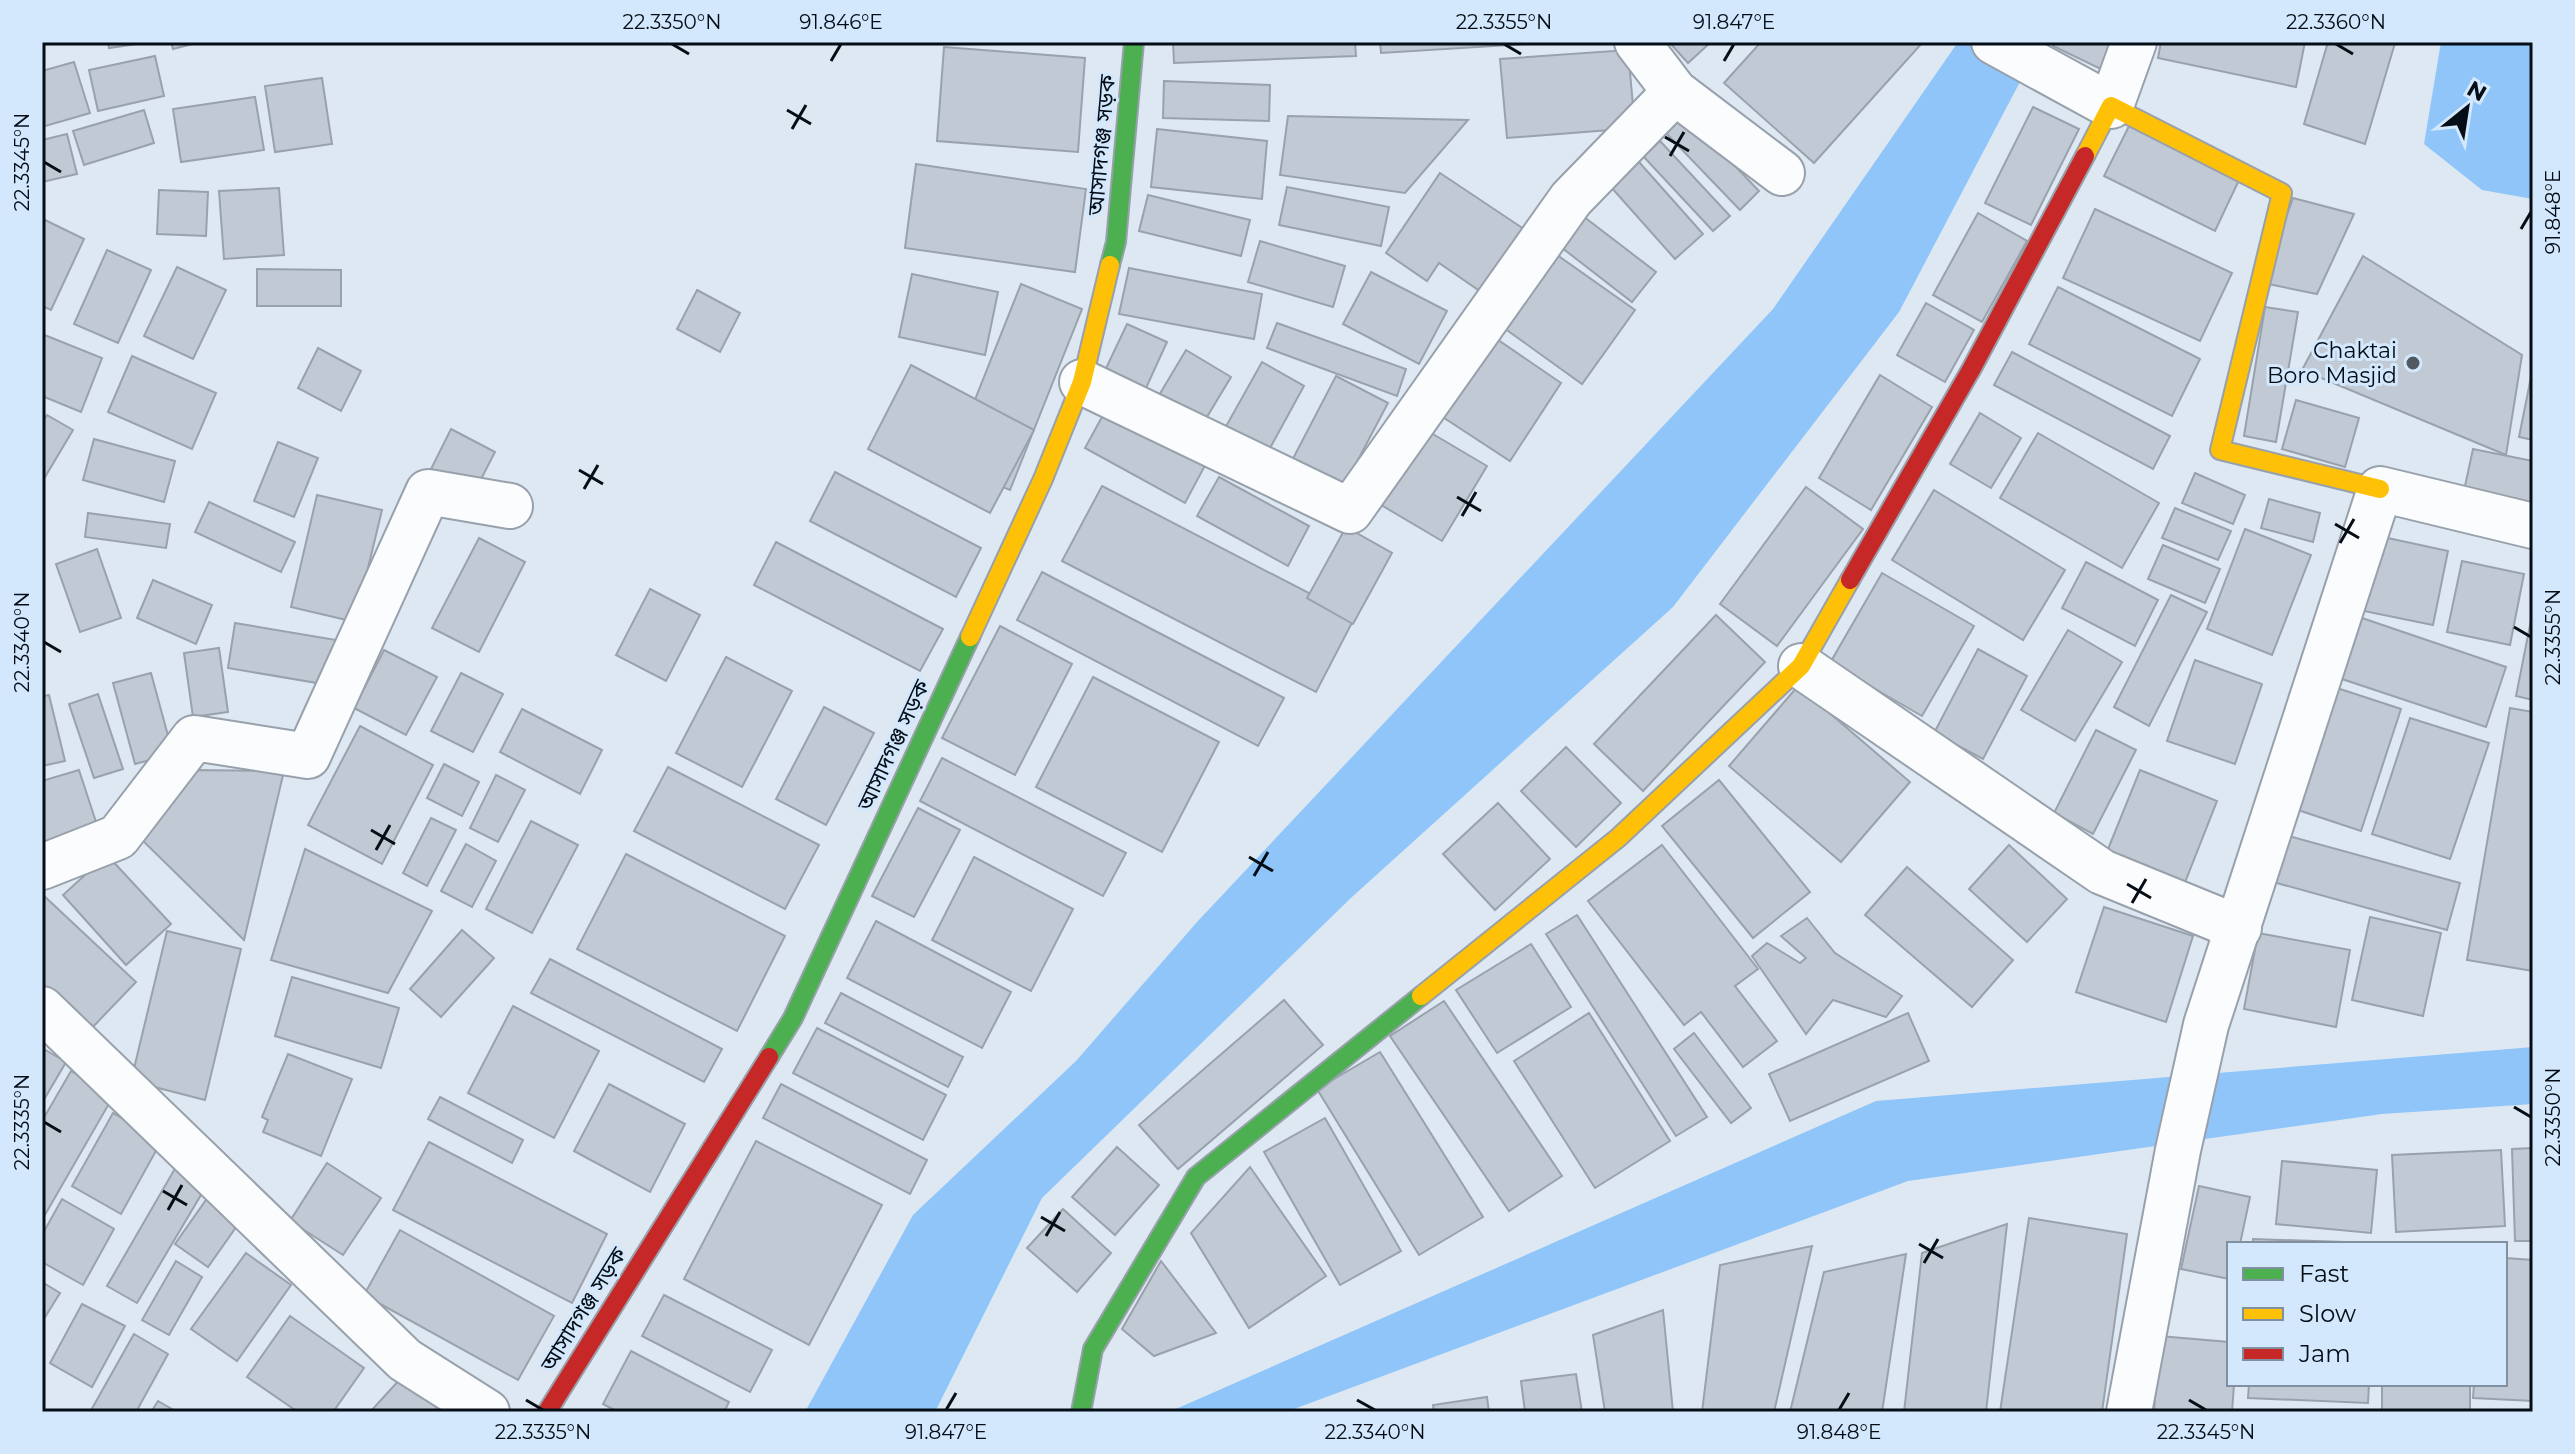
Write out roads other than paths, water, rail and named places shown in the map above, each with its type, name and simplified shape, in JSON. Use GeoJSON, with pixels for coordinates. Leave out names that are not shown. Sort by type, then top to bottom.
{"type":"FeatureCollection","features":[{"type":"Feature","properties":{"kind":"street","name":"আসাদগঞ্জ সড়ক"},"geometry":{"type":"LineString","coordinates":[[547,1412],[793,1018],[1043,479],[1082,382],[1116,242],[1134,42]]}},
{"type":"Feature","properties":{"kind":"street"},"geometry":{"type":"LineString","coordinates":[[1637,42],[1675,92],[1782,173]]}},
{"type":"Feature","properties":{"kind":"street"},"geometry":{"type":"LineString","coordinates":[[1994,42],[2093,97],[2282,193],[2220,450],[2533,526]]}},
{"type":"Feature","properties":{"kind":"street"},"geometry":{"type":"LineString","coordinates":[[1081,1412],[1093,1349],[1196,1177],[1618,838],[1801,666],[1972,368],[2093,97],[2134,42]]}},
{"type":"Feature","properties":{"kind":"street"},"geometry":{"type":"LineString","coordinates":[[1082,382],[1350,511],[1571,199],[1675,92]]}},
{"type":"Feature","properties":{"kind":"street"},"geometry":{"type":"LineString","coordinates":[[2129,1412],[2178,1150],[2206,1025],[2380,489]]}},
{"type":"Feature","properties":{"kind":"street"},"geometry":{"type":"LineString","coordinates":[[42,867],[118,837],[194,738],[308,756],[428,492],[510,506]]}},
{"type":"Feature","properties":{"kind":"street"},"geometry":{"type":"LineString","coordinates":[[1801,666],[2102,872],[2239,928]]}},
{"type":"Feature","properties":{"kind":"street"},"geometry":{"type":"LineString","coordinates":[[42,1009],[405,1360],[487,1412]]}},
{"type":"Feature","properties":{"kind":"water"},"geometry":{"type":"Polygon","coordinates":[[[1958,42],[2041,42],[1899,312],[1673,607],[1352,897],[1042,1198],[935,1412],[805,1412],[913,1215],[1076,1061],[1197,922],[1773,309],[1958,42]]]}},
{"type":"Feature","properties":{"kind":"water"},"geometry":{"type":"Polygon","coordinates":[[[2441,42],[2533,42],[2533,199],[2482,190],[2424,144],[2441,42]]]}},
{"type":"Feature","properties":{"kind":"water"},"geometry":{"type":"Polygon","coordinates":[[[2533,1047],[2533,1104],[2382,1114],[1908,1181],[1286,1412],[1169,1412],[1876,1101],[2533,1047]]]}},
{"type":"Feature","properties":{"kind":"place","name":"Chaktai Boro Masjid"},"geometry":{"type":"Point","coordinates":[2413,363]}}]}
